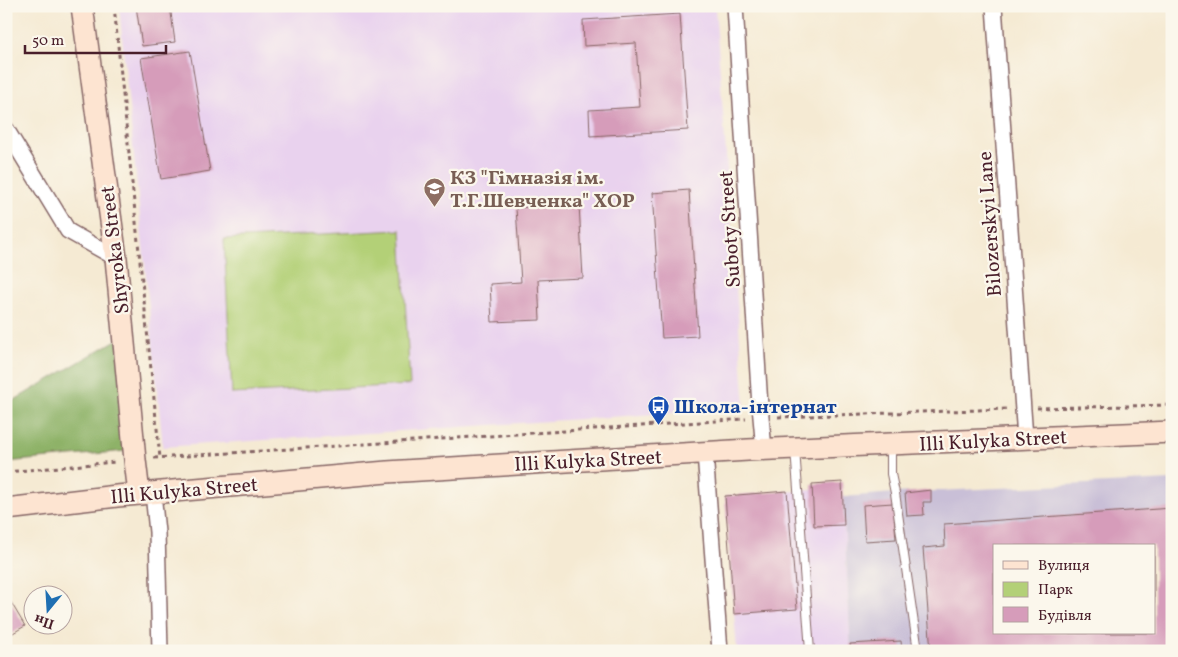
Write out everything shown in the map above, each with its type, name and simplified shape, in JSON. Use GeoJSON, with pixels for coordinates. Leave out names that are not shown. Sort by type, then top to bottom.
{"type":"FeatureCollection","features":[{"type":"Feature","properties":{"kind":"street","name":"Shyroka Street"},"geometry":{"type":"LineString","coordinates":[[82,6],[116,258],[135,460],[157,532],[160,651]]}},
{"type":"Feature","properties":{"kind":"street","name":"Suboty Street"},"geometry":{"type":"LineString","coordinates":[[735,6],[764,450]]}},
{"type":"Feature","properties":{"kind":"street","name":"Bilozerskyi Lane"},"geometry":{"type":"LineString","coordinates":[[994,6],[1025,438]]}},
{"type":"Feature","properties":{"kind":"street"},"geometry":{"type":"LineString","coordinates":[[6,129],[68,231],[116,258]]}},
{"type":"Feature","properties":{"kind":"street","name":"Illi Kulyka Street"},"geometry":{"type":"LineString","coordinates":[[6,508],[387,472],[705,453],[1172,432]]}},
{"type":"Feature","properties":{"kind":"street"},"geometry":{"type":"LineString","coordinates":[[705,453],[720,651]]}},
{"type":"Feature","properties":{"kind":"lane"},"geometry":{"type":"LineString","coordinates":[[891,445],[892,474],[918,651]]}},
{"type":"Feature","properties":{"kind":"lane"},"geometry":{"type":"LineString","coordinates":[[795,449],[810,651]]}},
{"type":"Feature","properties":{"kind":"path"},"geometry":{"type":"LineString","coordinates":[[114,6],[160,458]]}},
{"type":"Feature","properties":{"kind":"path"},"geometry":{"type":"LineString","coordinates":[[6,472],[160,458],[761,418],[1023,408],[1172,405]]}},
{"type":"Feature","properties":{"kind":"shaded area","name":"КЗ \"Гімназія ім. Т.Г.Шевченка\" ХОР"},"geometry":{"type":"Polygon","coordinates":[[[119,6],[715,6],[745,408],[163,447],[119,6]]]}},
{"type":"Feature","properties":{"kind":"shaded area"},"geometry":{"type":"Polygon","coordinates":[[[1172,480],[1172,651],[851,651],[843,497],[1172,480]]]}},
{"type":"Feature","properties":{"kind":"shaded area"},"geometry":{"type":"Polygon","coordinates":[[[842,482],[851,651],[737,651],[725,496],[812,490],[812,484],[842,482]]]}},
{"type":"Feature","properties":{"kind":"green space"},"geometry":{"type":"Polygon","coordinates":[[[401,230],[410,385],[232,394],[224,239],[401,230]]]}},
{"type":"Feature","properties":{"kind":"green space"},"geometry":{"type":"Polygon","coordinates":[[[118,339],[126,451],[6,462],[6,405],[118,339]]]}},
{"type":"Feature","properties":{"kind":"building"},"geometry":{"type":"Polygon","coordinates":[[[136,6],[170,6],[175,42],[142,46],[136,6]]]}},
{"type":"Feature","properties":{"kind":"building"},"geometry":{"type":"Polygon","coordinates":[[[680,14],[688,130],[590,136],[589,110],[640,107],[636,43],[584,46],[583,20],[680,14]]]}},
{"type":"Feature","properties":{"kind":"building"},"geometry":{"type":"Polygon","coordinates":[[[190,51],[210,171],[161,179],[141,58],[190,51]]]}},
{"type":"Feature","properties":{"kind":"building"},"geometry":{"type":"Polygon","coordinates":[[[689,190],[698,336],[662,338],[652,193],[689,190]]]}},
{"type":"Feature","properties":{"kind":"building"},"geometry":{"type":"Polygon","coordinates":[[[579,204],[583,278],[538,280],[540,320],[492,322],[490,284],[521,282],[516,208],[579,204]]]}},
{"type":"Feature","properties":{"kind":"building"},"geometry":{"type":"Polygon","coordinates":[[[842,482],[844,525],[814,526],[812,484],[842,482]]]}},
{"type":"Feature","properties":{"kind":"building"},"geometry":{"type":"Polygon","coordinates":[[[931,490],[931,502],[923,502],[924,515],[907,516],[905,493],[931,490]]]}},
{"type":"Feature","properties":{"kind":"building"},"geometry":{"type":"Polygon","coordinates":[[[787,491],[797,609],[734,614],[725,496],[787,491]]]}},
{"type":"Feature","properties":{"kind":"building"},"geometry":{"type":"Polygon","coordinates":[[[893,503],[896,539],[865,541],[863,505],[893,503]]]}},
{"type":"Feature","properties":{"kind":"building"},"geometry":{"type":"Polygon","coordinates":[[[1172,508],[1172,651],[931,651],[923,548],[945,546],[944,524],[1172,508]]]}},
{"type":"Feature","properties":{"kind":"building"},"geometry":{"type":"Polygon","coordinates":[[[9,599],[22,621],[22,628],[6,637],[6,600],[9,599]]]}},
{"type":"Feature","properties":{"kind":"building"},"geometry":{"type":"Polygon","coordinates":[[[901,641],[902,651],[851,651],[850,644],[901,641]]]}},
{"type":"Feature","properties":{"kind":"place","name":"КЗ \"Гімназія ім. Т.Г.Шевченка\" ХОР"},"geometry":{"type":"Point","coordinates":[434,207]}},
{"type":"Feature","properties":{"kind":"place","name":"Школа-інтернат"},"geometry":{"type":"Point","coordinates":[658,425]}}]}
